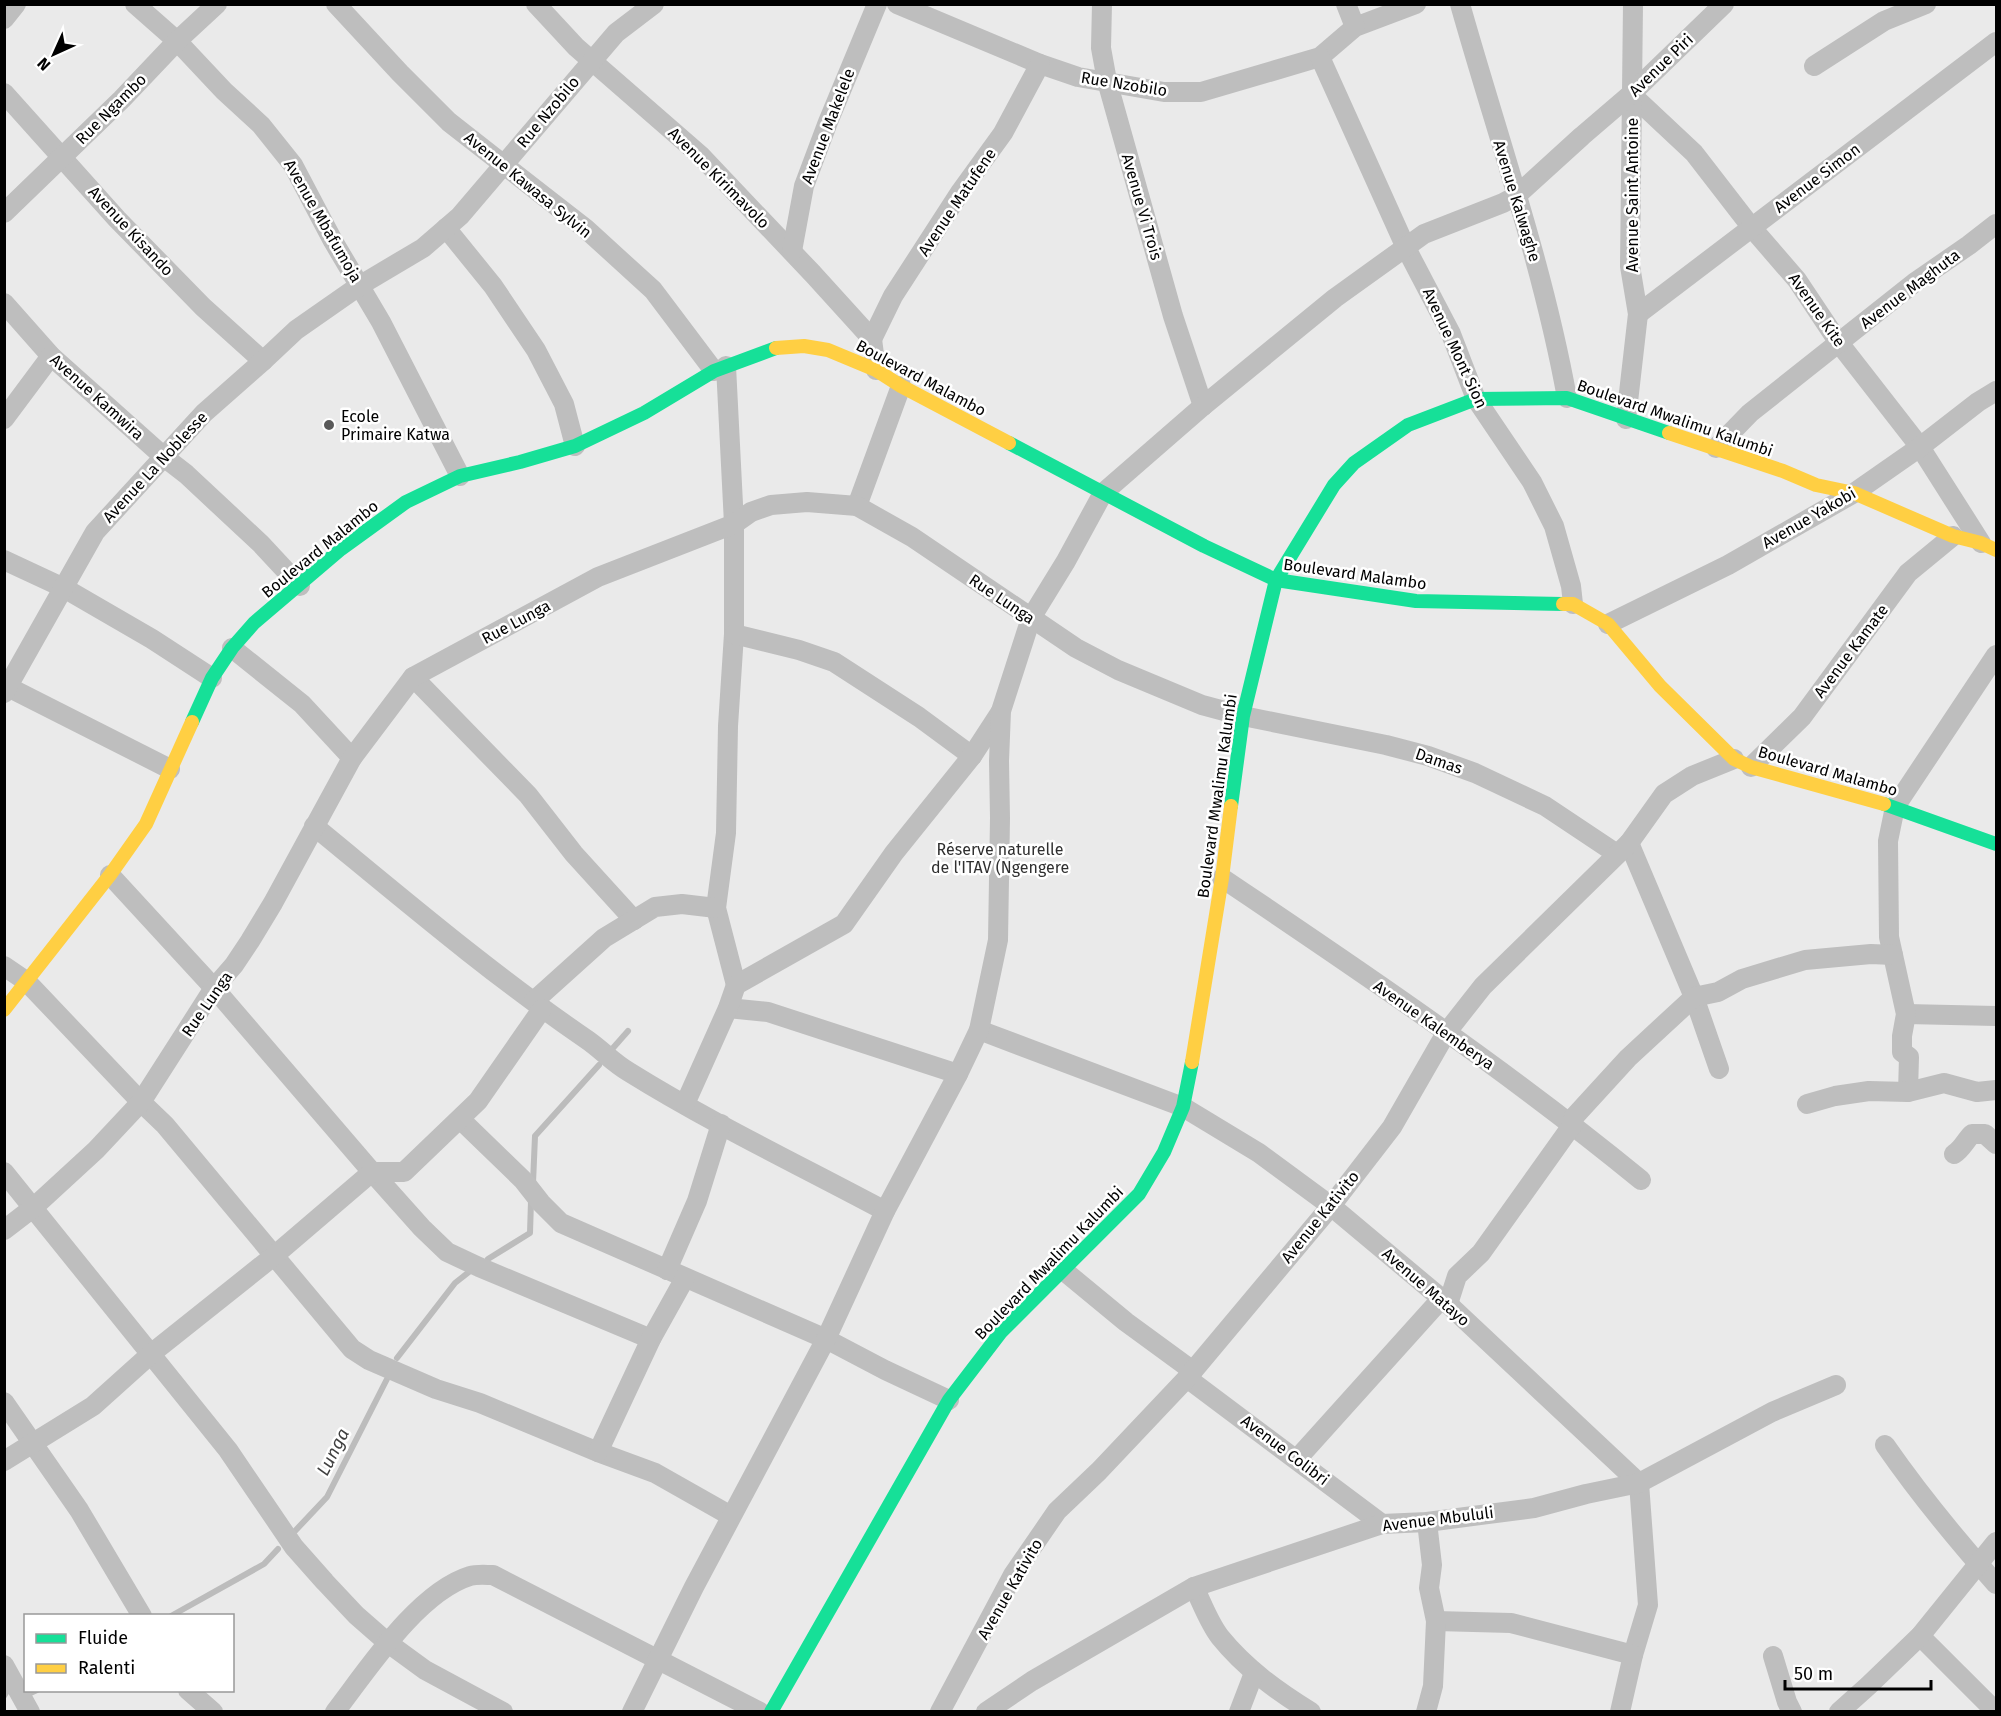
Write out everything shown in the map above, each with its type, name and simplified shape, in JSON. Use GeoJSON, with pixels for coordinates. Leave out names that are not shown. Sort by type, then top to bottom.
{"type":"FeatureCollection","features":[{"type":"Feature","properties":{"kind":"street"},"geometry":{"type":"LineString","coordinates":[[4,19],[16,4]]}},
{"type":"Feature","properties":{"kind":"street","name":"Avenue Mbafumoja"},"geometry":{"type":"LineString","coordinates":[[135,4],[177,41],[224,91],[261,125],[293,165],[333,241],[381,322],[460,476]]}},
{"type":"Feature","properties":{"kind":"street","name":"Rue Ngambo"},"geometry":{"type":"LineString","coordinates":[[4,213],[217,4]]}},
{"type":"Feature","properties":{"kind":"street","name":"Avenue Kawasa Sylvin"},"geometry":{"type":"LineString","coordinates":[[336,4],[400,74],[449,122],[586,229],[653,290],[720,368]]}},
{"type":"Feature","properties":{"kind":"street","name":"Avenue Kirimavolo"},"geometry":{"type":"LineString","coordinates":[[536,4],[591,61],[700,155],[872,339]]}},
{"type":"Feature","properties":{"kind":"street","name":"Rue Nzobilo"},"geometry":{"type":"LineString","coordinates":[[360,286],[423,248],[460,216],[616,33],[654,4]]}},
{"type":"Feature","properties":{"kind":"street","name":"Avenue Makelele"},"geometry":{"type":"LineString","coordinates":[[792,251],[804,186],[828,122],[878,4]]}},
{"type":"Feature","properties":{"kind":"street","name":"Rue Nzobilo"},"geometry":{"type":"LineString","coordinates":[[897,4],[1040,64],[1078,77],[1164,92],[1201,92],[1320,57],[1355,27],[1416,4]]}},
{"type":"Feature","properties":{"kind":"street","name":"Avenue Vi Trois"},"geometry":{"type":"LineString","coordinates":[[1102,4],[1101,48],[1107,81],[1173,316],[1203,406]]}},
{"type":"Feature","properties":{"kind":"street"},"geometry":{"type":"LineString","coordinates":[[1346,4],[1355,27]]}},
{"type":"Feature","properties":{"kind":"street","name":"Avenue Kalwaghe"},"geometry":{"type":"LineString","coordinates":[[1460,4],[1556,336],[1567,398]]}},
{"type":"Feature","properties":{"kind":"street","name":"Avenue Saint Antoine"},"geometry":{"type":"LineString","coordinates":[[1626,420],[1638,314],[1630,266],[1633,4]]}},
{"type":"Feature","properties":{"kind":"street","name":"Avenue Piri"},"geometry":{"type":"LineString","coordinates":[[1103,493],[1203,406],[1335,298],[1424,234],[1516,196],[1631,94],[1724,4]]}},
{"type":"Feature","properties":{"kind":"street"},"geometry":{"type":"LineString","coordinates":[[1814,66],[1884,21],[1926,4]]}},
{"type":"Feature","properties":{"kind":"street","name":"Avenue Simon"},"geometry":{"type":"LineString","coordinates":[[1638,314],[1996,42]]}},
{"type":"Feature","properties":{"kind":"street","name":"Avenue Mont Sion"},"geometry":{"type":"LineString","coordinates":[[1320,57],[1406,248],[1451,334],[1476,399],[1532,482],[1554,526],[1571,586],[1573,604]]}},
{"type":"Feature","properties":{"kind":"street","name":"Avenue Matufene"},"geometry":{"type":"LineString","coordinates":[[872,339],[893,296],[961,191],[1004,134],[1040,64]]}},
{"type":"Feature","properties":{"kind":"street","name":"Avenue Kisando"},"geometry":{"type":"LineString","coordinates":[[4,93],[63,156],[117,219],[203,307],[263,361]]}},
{"type":"Feature","properties":{"kind":"street","name":"Avenue Kite"},"geometry":{"type":"LineString","coordinates":[[1631,94],[1694,153],[1752,228],[1797,280],[1839,343],[1920,447],[1989,547]]}},
{"type":"Feature","properties":{"kind":"street","name":"Avenue Maghuta"},"geometry":{"type":"LineString","coordinates":[[1716,448],[1750,413],[1914,283],[1970,245],[1996,224]]}},
{"type":"Feature","properties":{"kind":"street"},"geometry":{"type":"LineString","coordinates":[[446,228],[493,286],[536,350],[564,404],[575,446]]}},
{"type":"Feature","properties":{"kind":"street","name":"Avenue La Noblesse"},"geometry":{"type":"LineString","coordinates":[[6,688],[95,532],[204,413],[296,330],[360,286]]}},
{"type":"Feature","properties":{"kind":"street","name":"Avenue Kamwira"},"geometry":{"type":"LineString","coordinates":[[4,303],[51,356],[186,474],[261,544],[300,586]]}},
{"type":"Feature","properties":{"kind":"street"},"geometry":{"type":"LineString","coordinates":[[872,339],[876,370]]}},
{"type":"Feature","properties":{"kind":"street","name":"Boulevard Malambo"},"geometry":{"type":"LineString","coordinates":[[4,1010],[110,875],[146,824],[212,678],[232,648],[254,623],[341,549],[406,502],[460,476],[575,446],[644,413],[720,368],[776,348],[804,346],[828,350],[876,370],[901,386],[1103,493],[1204,546],[1276,580],[1416,601],[1573,604],[1608,624],[1660,686],[1743,763],[1895,807],[1996,844]]}},
{"type":"Feature","properties":{"kind":"street"},"geometry":{"type":"LineString","coordinates":[[4,419],[51,356]]}},
{"type":"Feature","properties":{"kind":"street"},"geometry":{"type":"LineString","coordinates":[[686,1104],[736,985],[716,908],[726,833],[728,726],[734,634],[734,524],[720,368]]}},
{"type":"Feature","properties":{"kind":"street"},"geometry":{"type":"LineString","coordinates":[[857,506],[901,386]]}},
{"type":"Feature","properties":{"kind":"street","name":"Avenue Yakobi"},"geometry":{"type":"LineString","coordinates":[[1608,624],[1728,565],[1854,494],[1996,391]]}},
{"type":"Feature","properties":{"kind":"street","name":"Boulevard Mwalimu Kalumbi"},"geometry":{"type":"LineString","coordinates":[[771,1712],[949,1400],[1001,1332],[1139,1194],[1164,1152],[1183,1107],[1222,878],[1243,716],[1276,580],[1334,485],[1354,463],[1408,425],[1476,399],[1567,398],[1626,420],[1716,448],[1816,485],[1854,494],[1953,536],[1989,547]]}},
{"type":"Feature","properties":{"kind":"street"},"geometry":{"type":"LineString","coordinates":[[736,985],[844,924],[894,853],[972,756],[1001,711],[1031,618],[1066,561],[1103,493]]}},
{"type":"Feature","properties":{"kind":"street","name":"Rue Lunga"},"geometry":{"type":"LineString","coordinates":[[4,1230],[34,1207],[96,1150],[141,1102],[214,988],[234,965],[250,941],[352,758],[413,677],[598,577],[734,524],[751,513],[771,505],[807,502],[857,506],[912,537],[1076,648],[1118,670],[1202,705],[1243,716]]}},
{"type":"Feature","properties":{"kind":"street","name":"Avenue Kamate"},"geometry":{"type":"LineString","coordinates":[[1743,763],[1802,717],[1908,573],[1953,536]]}},
{"type":"Feature","properties":{"kind":"street"},"geometry":{"type":"LineString","coordinates":[[4,560],[64,588],[152,639],[212,678]]}},
{"type":"Feature","properties":{"kind":"street"},"geometry":{"type":"LineString","coordinates":[[734,634],[799,650],[834,662],[910,711],[972,756]]}},
{"type":"Feature","properties":{"kind":"street"},"geometry":{"type":"LineString","coordinates":[[232,648],[302,704],[352,758]]}},
{"type":"Feature","properties":{"kind":"street"},"geometry":{"type":"LineString","coordinates":[[1908,1092],[1909,1057],[1902,1052],[1906,1014],[1889,937],[1888,841],[1895,807],[1996,655]]}},
{"type":"Feature","properties":{"kind":"street"},"geometry":{"type":"LineString","coordinates":[[413,677],[528,795],[574,854],[634,920]]}},
{"type":"Feature","properties":{"kind":"street"},"geometry":{"type":"LineString","coordinates":[[6,688],[170,769]]}},
{"type":"Feature","properties":{"kind":"street"},"geometry":{"type":"LineString","coordinates":[[632,1712],[694,1587],[826,1339],[885,1211],[979,1030],[990,989],[998,940],[1001,711]]}},
{"type":"Feature","properties":{"kind":"street","name":"Damas"},"geometry":{"type":"LineString","coordinates":[[1243,716],[1386,745],[1428,756],[1475,773],[1545,806],[1623,849]]}},
{"type":"Feature","properties":{"kind":"street","name":"Avenue Kativito"},"geometry":{"type":"LineString","coordinates":[[939,1712],[1014,1575],[1057,1511],[1099,1471],[1190,1374],[1331,1206],[1392,1127],[1446,1033],[1483,986],[1623,849],[1664,794],[1692,776],[1743,763]]}},
{"type":"Feature","properties":{"kind":"street"},"geometry":{"type":"LineString","coordinates":[[314,826],[475,958],[627,1071],[885,1211]]}},
{"type":"Feature","properties":{"kind":"street"},"geometry":{"type":"LineString","coordinates":[[1623,849],[1694,997],[1719,1070]]}},
{"type":"Feature","properties":{"kind":"street"},"geometry":{"type":"LineString","coordinates":[[110,875],[214,988],[422,1228],[447,1252],[651,1339]]}},
{"type":"Feature","properties":{"kind":"street","name":"Avenue Kalemberya"},"geometry":{"type":"LineString","coordinates":[[1222,878],[1574,1124],[1641,1180]]}},
{"type":"Feature","properties":{"kind":"street"},"geometry":{"type":"LineString","coordinates":[[4,1461],[93,1406],[152,1353],[275,1255],[372,1172],[404,1172],[478,1101],[538,1005],[604,938],[655,907],[682,904],[716,908]]}},
{"type":"Feature","properties":{"kind":"street"},"geometry":{"type":"LineString","coordinates":[[1297,1459],[1445,1301],[1457,1276],[1481,1253],[1574,1124],[1574,1116],[1628,1058],[1694,997],[1718,992],[1742,979],[1805,960],[1871,954],[1893,955]]}},
{"type":"Feature","properties":{"kind":"street"},"geometry":{"type":"LineString","coordinates":[[4,966],[26,981],[165,1125],[352,1349],[369,1360],[436,1389],[480,1403],[655,1473],[731,1516]]}},
{"type":"Feature","properties":{"kind":"street"},"geometry":{"type":"LineString","coordinates":[[728,1008],[768,1012],[958,1074]]}},
{"type":"Feature","properties":{"kind":"street"},"geometry":{"type":"LineString","coordinates":[[1906,1014],[1996,1014]]}},
{"type":"Feature","properties":{"kind":"street","name":"Avenue Matayo"},"geometry":{"type":"LineString","coordinates":[[979,1030],[1183,1107],[1259,1153],[1331,1206],[1445,1301],[1639,1483]]}},
{"type":"Feature","properties":{"kind":"street"},"geometry":{"type":"LineString","coordinates":[[1807,1104],[1835,1096],[1869,1091],[1908,1092],[1944,1083],[1977,1092],[1996,1090]]}},
{"type":"Feature","properties":{"kind":"street"},"geometry":{"type":"LineString","coordinates":[[460,1119],[522,1180],[561,1223],[826,1339],[949,1400]]}},
{"type":"Feature","properties":{"kind":"street"},"geometry":{"type":"LineString","coordinates":[[598,1452],[651,1339],[676,1274],[722,1124]]}},
{"type":"Feature","properties":{"kind":"street"},"geometry":{"type":"LineString","coordinates":[[1954,1154],[1961,1149],[1972,1134],[1985,1134],[1996,1144]]}},
{"type":"Feature","properties":{"kind":"street"},"geometry":{"type":"LineString","coordinates":[[4,1172],[228,1450],[294,1547],[356,1615],[425,1671],[503,1712]]}},
{"type":"Feature","properties":{"kind":"street","name":"Avenue Colibri"},"geometry":{"type":"LineString","coordinates":[[1063,1270],[1190,1374],[1382,1524]]}},
{"type":"Feature","properties":{"kind":"street","name":"Avenue Mbululi"},"geometry":{"type":"LineString","coordinates":[[986,1712],[1032,1681],[1194,1587],[1382,1524],[1427,1522],[1534,1508],[1639,1483],[1772,1412],[1836,1385]]}},
{"type":"Feature","properties":{"kind":"street"},"geometry":{"type":"LineString","coordinates":[[4,1402],[79,1510],[141,1614]]}},
{"type":"Feature","properties":{"kind":"street"},"geometry":{"type":"LineString","coordinates":[[1885,1445],[1923,1498],[1996,1584]]}},
{"type":"Feature","properties":{"kind":"street"},"geometry":{"type":"LineString","coordinates":[[1620,1712],[1633,1654],[1648,1605],[1639,1483]]}},
{"type":"Feature","properties":{"kind":"street"},"geometry":{"type":"LineString","coordinates":[[1426,1712],[1433,1686],[1436,1621],[1429,1588],[1432,1565],[1427,1522]]}},
{"type":"Feature","properties":{"kind":"street"},"geometry":{"type":"LineString","coordinates":[[1839,1712],[1920,1636],[1996,1542]]}},
{"type":"Feature","properties":{"kind":"street"},"geometry":{"type":"LineString","coordinates":[[335,1712],[388,1643],[416,1612],[433,1596],[451,1584],[473,1575],[493,1575],[760,1712]]}},
{"type":"Feature","properties":{"kind":"street"},"geometry":{"type":"LineString","coordinates":[[1194,1587],[1219,1636],[1254,1673],[1311,1712]]}},
{"type":"Feature","properties":{"kind":"street"},"geometry":{"type":"LineString","coordinates":[[1436,1621],[1511,1623],[1633,1654]]}},
{"type":"Feature","properties":{"kind":"street"},"geometry":{"type":"LineString","coordinates":[[1920,1636],[1996,1712]]}},
{"type":"Feature","properties":{"kind":"street"},"geometry":{"type":"LineString","coordinates":[[1773,1656],[1792,1712]]}},
{"type":"Feature","properties":{"kind":"street"},"geometry":{"type":"LineString","coordinates":[[4,1665],[30,1712]]}},
{"type":"Feature","properties":{"kind":"street"},"geometry":{"type":"LineString","coordinates":[[1239,1712],[1254,1673]]}},
{"type":"Feature","properties":{"kind":"street"},"geometry":{"type":"LineString","coordinates":[[190,1692],[213,1712]]}},
{"type":"Feature","properties":{"kind":"green space","name":"Réserve naturelle de l'ITAV (Ngengere"},"geometry":{"type":"Polygon","coordinates":[[[5,5],[1996,5],[1996,1711],[5,1712],[5,5]]]}},
{"type":"Feature","properties":{"kind":"waterway"},"geometry":{"type":"LineString","coordinates":[[613,1048],[628,1031]]}},
{"type":"Feature","properties":{"kind":"waterway"},"geometry":{"type":"LineString","coordinates":[[533,1183],[535,1136],[599,1065]]}},
{"type":"Feature","properties":{"kind":"waterway"},"geometry":{"type":"LineString","coordinates":[[488,1259],[530,1233],[531,1201]]}},
{"type":"Feature","properties":{"kind":"waterway"},"geometry":{"type":"LineString","coordinates":[[397,1358],[455,1283],[469,1272]]}},
{"type":"Feature","properties":{"kind":"waterway","name":"Lunga"},"geometry":{"type":"LineString","coordinates":[[295,1531],[327,1497],[387,1379]]}},
{"type":"Feature","properties":{"kind":"waterway","name":"Lunga"},"geometry":{"type":"LineString","coordinates":[[175,1614],[264,1564],[278,1549]]}},
{"type":"Feature","properties":{"kind":"waterway","name":"Lunga"},"geometry":{"type":"LineString","coordinates":[[4,1696],[9,1688]]}},
{"type":"Feature","properties":{"kind":"waterway","name":"Lunga"},"geometry":{"type":"LineString","coordinates":[[26,1695],[33,1692]]}},
{"type":"Feature","properties":{"kind":"traffic: fast"},"geometry":{"type":"LineString","coordinates":[[192,722],[212,678],[232,648],[254,623],[341,549],[406,502],[460,476],[575,446],[644,413],[714,371],[776,348]]}},
{"type":"Feature","properties":{"kind":"traffic: fast"},"geometry":{"type":"LineString","coordinates":[[1231,806],[1243,716],[1276,580],[1334,485],[1354,463],[1408,425],[1476,399],[1567,398],[1669,433]]}},
{"type":"Feature","properties":{"kind":"traffic: fast"},"geometry":{"type":"LineString","coordinates":[[1009,443],[1204,546],[1276,580],[1416,601],[1563,604]]}},
{"type":"Feature","properties":{"kind":"traffic: fast"},"geometry":{"type":"LineString","coordinates":[[1884,804],[1996,844]]}},
{"type":"Feature","properties":{"kind":"traffic: fast"},"geometry":{"type":"LineString","coordinates":[[771,1712],[949,1400],[1001,1332],[1139,1194],[1164,1152],[1183,1107],[1192,1062]]}},
{"type":"Feature","properties":{"kind":"traffic: slow"},"geometry":{"type":"LineString","coordinates":[[776,348],[804,346],[828,350],[876,370],[901,386],[1009,443]]}},
{"type":"Feature","properties":{"kind":"traffic: slow"},"geometry":{"type":"LineString","coordinates":[[1669,433],[1783,471],[1816,485],[1854,493],[1953,536],[1981,543],[1996,550]]}},
{"type":"Feature","properties":{"kind":"traffic: slow"},"geometry":{"type":"LineString","coordinates":[[1563,604],[1573,604],[1608,624],[1660,686],[1734,759],[1751,767],[1884,804]]}},
{"type":"Feature","properties":{"kind":"traffic: slow"},"geometry":{"type":"LineString","coordinates":[[4,1010],[110,875],[146,824],[192,722]]}},
{"type":"Feature","properties":{"kind":"traffic: slow"},"geometry":{"type":"LineString","coordinates":[[1192,1062],[1222,878],[1231,806]]}},
{"type":"Feature","properties":{"kind":"place","name":"Ecole Primaire Katwa"},"geometry":{"type":"Point","coordinates":[329,425]}}]}
